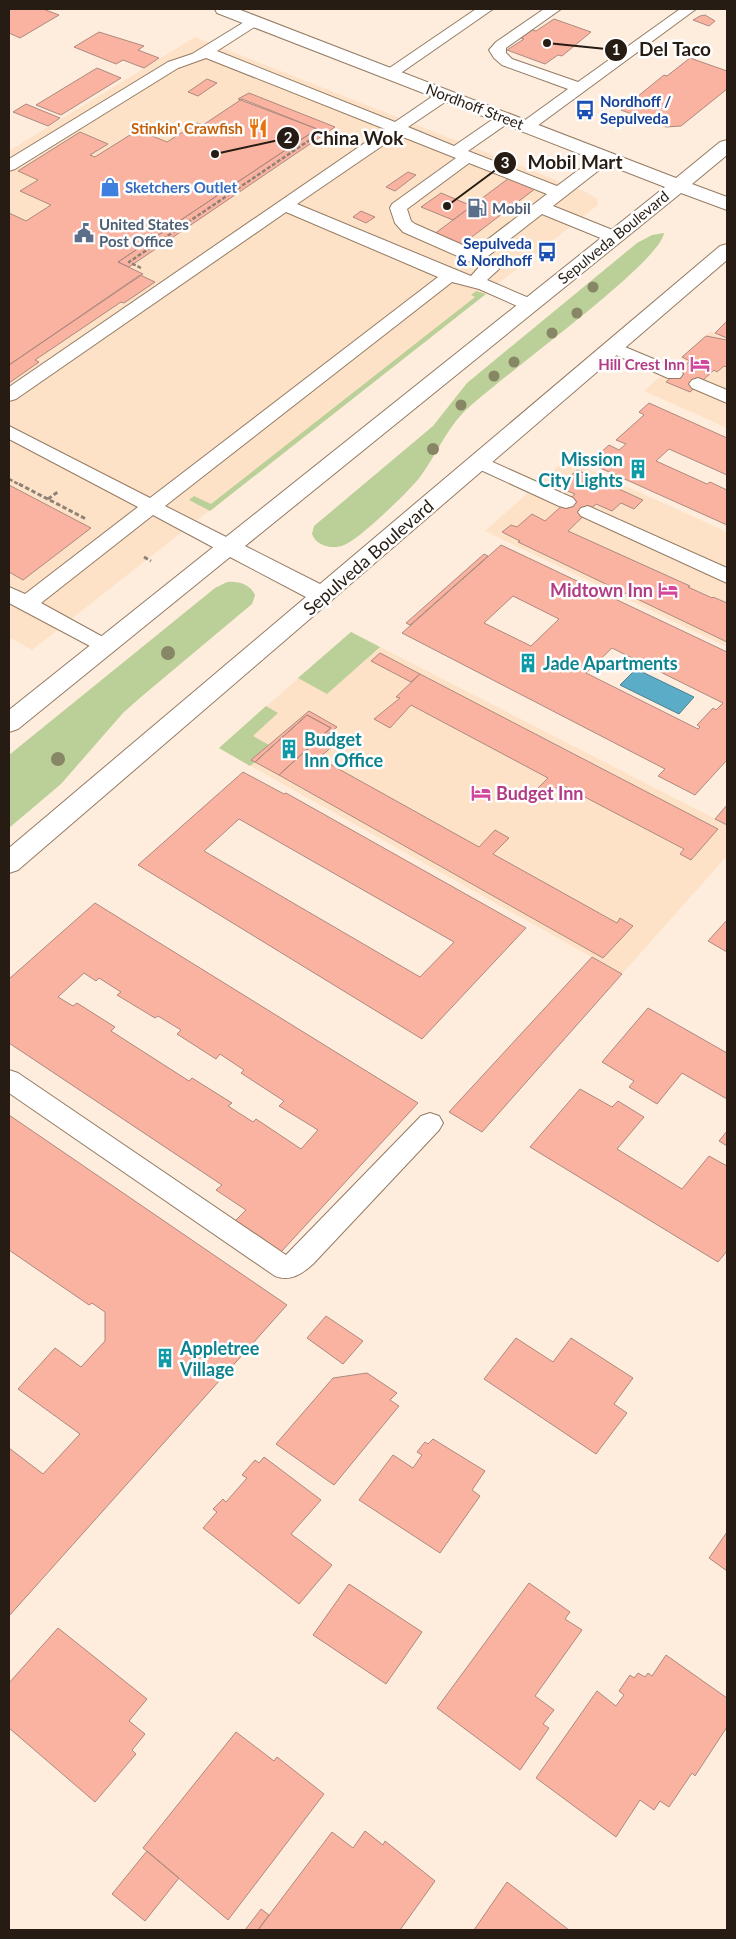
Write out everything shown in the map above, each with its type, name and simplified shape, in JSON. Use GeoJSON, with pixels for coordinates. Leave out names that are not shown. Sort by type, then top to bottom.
{"type":"FeatureCollection","features":[{"type":"Feature","properties":{"kind":"main road","name":"Nordhoff Street"},"geometry":{"type":"LineString","coordinates":[[223,9],[727,204]]}},
{"type":"Feature","properties":{"kind":"main road","name":"Sepulveda Boulevard"},"geometry":{"type":"LineString","coordinates":[[9,724],[727,146]]}},
{"type":"Feature","properties":{"kind":"main road","name":"Sepulveda Boulevard"},"geometry":{"type":"LineString","coordinates":[[9,863],[727,250]]}},
{"type":"Feature","properties":{"kind":"main road"},"geometry":{"type":"LineString","coordinates":[[229,546],[324,596]]}},
{"type":"Feature","properties":{"kind":"lane"},"geometry":{"type":"LineString","coordinates":[[390,74],[486,9]]}},
{"type":"Feature","properties":{"kind":"lane"},"geometry":{"type":"LineString","coordinates":[[554,9],[504,42],[498,48],[498,55],[508,62],[580,88]]}},
{"type":"Feature","properties":{"kind":"lane"},"geometry":{"type":"LineString","coordinates":[[527,126],[689,9]]}},
{"type":"Feature","properties":{"kind":"lane"},"geometry":{"type":"LineString","coordinates":[[9,166],[173,65],[205,52],[254,21]]}},
{"type":"Feature","properties":{"kind":"lane"},"geometry":{"type":"LineString","coordinates":[[205,52],[559,193]]}},
{"type":"Feature","properties":{"kind":"lane"},"geometry":{"type":"LineString","coordinates":[[9,395],[445,94]]}},
{"type":"Feature","properties":{"kind":"lane"},"geometry":{"type":"LineString","coordinates":[[475,282],[490,266],[486,261],[409,228],[403,223],[398,208],[505,118]]}},
{"type":"Feature","properties":{"kind":"lane"},"geometry":{"type":"LineString","coordinates":[[476,257],[606,157]]}},
{"type":"Feature","properties":{"kind":"lane"},"geometry":{"type":"LineString","coordinates":[[285,205],[451,275],[475,282],[530,305]]}},
{"type":"Feature","properties":{"kind":"lane"},"geometry":{"type":"LineString","coordinates":[[540,207],[614,237]]}},
{"type":"Feature","properties":{"kind":"lane"},"geometry":{"type":"LineString","coordinates":[[104,647],[18,599],[152,507],[451,275]]}},
{"type":"Feature","properties":{"kind":"lane"},"geometry":{"type":"LineString","coordinates":[[613,347],[674,374]]}},
{"type":"Feature","properties":{"kind":"lane"},"geometry":{"type":"LineString","coordinates":[[698,384],[727,397]]}},
{"type":"Feature","properties":{"kind":"lane"},"geometry":{"type":"LineString","coordinates":[[9,432],[229,546]]}},
{"type":"Feature","properties":{"kind":"lane"},"geometry":{"type":"LineString","coordinates":[[479,462],[566,502]]}},
{"type":"Feature","properties":{"kind":"lane"},"geometry":{"type":"LineString","coordinates":[[588,512],[727,576]]}},
{"type":"Feature","properties":{"kind":"lane"},"geometry":{"type":"LineString","coordinates":[[9,1080],[284,1268],[293,1265],[304,1256],[430,1124]]}},
{"type":"Feature","properties":{"kind":"path"},"geometry":{"type":"LineString","coordinates":[[145,269],[129,262],[328,127],[319,123]]}},
{"type":"Feature","properties":{"kind":"path"},"geometry":{"type":"LineString","coordinates":[[9,479],[91,522]]}},
{"type":"Feature","properties":{"kind":"path"},"geometry":{"type":"LineString","coordinates":[[144,557],[152,560]]}},
{"type":"Feature","properties":{"kind":"shaded area"},"geometry":{"type":"Polygon","coordinates":[[[195,37],[586,192],[597,199],[598,205],[32,650],[9,637],[9,151],[195,37]]]}},
{"type":"Feature","properties":{"kind":"shaded area","name":"Hill Crest Inn"},"geometry":{"type":"Polygon","coordinates":[[[727,321],[727,428],[644,391],[711,331],[715,333],[727,321]]]}},
{"type":"Feature","properties":{"kind":"shaded area","name":"Midtown Inn"},"geometry":{"type":"Polygon","coordinates":[[[566,459],[727,532],[727,647],[485,531],[566,459]]]}},
{"type":"Feature","properties":{"kind":"shaded area","name":"Budget Inn"},"geometry":{"type":"Polygon","coordinates":[[[351,632],[727,825],[727,856],[622,974],[219,748],[351,632]]]}},
{"type":"Feature","properties":{"kind":"green space"},"geometry":{"type":"Polygon","coordinates":[[[664,233],[655,248],[635,270],[574,323],[462,414],[450,429],[420,477],[372,525],[351,541],[340,546],[325,546],[314,538],[312,534],[314,526],[433,426],[467,383],[637,243],[652,235],[664,233]]]}},
{"type":"Feature","properties":{"kind":"green space"},"geometry":{"type":"Polygon","coordinates":[[[476,291],[486,294],[210,511],[189,500],[194,496],[211,504],[475,297],[471,295],[476,291]]]}},
{"type":"Feature","properties":{"kind":"green space"},"geometry":{"type":"Polygon","coordinates":[[[227,582],[239,583],[250,588],[255,595],[252,604],[123,713],[61,784],[9,828],[9,755],[215,588],[227,582]]]}},
{"type":"Feature","properties":{"kind":"green space"},"geometry":{"type":"Polygon","coordinates":[[[351,632],[380,647],[327,694],[298,678],[351,632]]]}},
{"type":"Feature","properties":{"kind":"green space"},"geometry":{"type":"Polygon","coordinates":[[[266,706],[278,713],[253,736],[269,745],[251,760],[255,762],[250,766],[219,748],[266,706]]]}},
{"type":"Feature","properties":{"kind":"water"},"geometry":{"type":"Polygon","coordinates":[[[636,669],[694,697],[679,714],[620,685],[636,669]]]}},
{"type":"Feature","properties":{"kind":"building"},"geometry":{"type":"Polygon","coordinates":[[[9,9],[43,9],[59,15],[20,38],[9,33],[9,9]]]}},
{"type":"Feature","properties":{"kind":"building"},"geometry":{"type":"Polygon","coordinates":[[[705,15],[715,21],[709,26],[693,20],[700,16],[705,15]]]}},
{"type":"Feature","properties":{"kind":"building"},"geometry":{"type":"Polygon","coordinates":[[[554,19],[591,32],[562,56],[558,55],[545,64],[507,50],[524,39],[521,38],[532,30],[536,31],[554,19]]]}},
{"type":"Feature","properties":{"kind":"building"},"geometry":{"type":"Polygon","coordinates":[[[99,32],[144,46],[138,50],[159,58],[144,68],[123,60],[116,64],[74,47],[99,32]]]}},
{"type":"Feature","properties":{"kind":"building"},"geometry":{"type":"Polygon","coordinates":[[[690,58],[727,71],[727,89],[681,126],[666,127],[621,110],[664,75],[667,76],[690,58]]]}},
{"type":"Feature","properties":{"kind":"building"},"geometry":{"type":"Polygon","coordinates":[[[97,68],[121,78],[61,115],[36,105],[97,68]]]}},
{"type":"Feature","properties":{"kind":"building"},"geometry":{"type":"Polygon","coordinates":[[[207,79],[217,83],[198,96],[188,92],[207,79]]]}},
{"type":"Feature","properties":{"kind":"building"},"geometry":{"type":"Polygon","coordinates":[[[249,93],[335,127],[129,267],[118,262],[317,129],[238,99],[249,93]]]}},
{"type":"Feature","properties":{"kind":"building"},"geometry":{"type":"Polygon","coordinates":[[[242,99],[317,129],[118,262],[143,274],[9,365],[9,213],[26,221],[51,205],[20,191],[38,180],[18,171],[80,132],[108,144],[90,155],[95,157],[138,130],[167,142],[197,123],[203,125],[242,99]]]}},
{"type":"Feature","properties":{"kind":"building"},"geometry":{"type":"Polygon","coordinates":[[[26,104],[60,118],[48,126],[13,112],[26,104]]]}},
{"type":"Feature","properties":{"kind":"building"},"geometry":{"type":"Polygon","coordinates":[[[408,172],[416,175],[395,191],[386,187],[408,172]]]}},
{"type":"Feature","properties":{"kind":"building"},"geometry":{"type":"Polygon","coordinates":[[[513,175],[540,185],[456,249],[429,238],[513,175]]]}},
{"type":"Feature","properties":{"kind":"building"},"geometry":{"type":"Polygon","coordinates":[[[441,193],[472,206],[453,220],[421,207],[441,193]]]}},
{"type":"Feature","properties":{"kind":"building"},"geometry":{"type":"Polygon","coordinates":[[[361,211],[375,217],[366,223],[353,217],[361,211]]]}},
{"type":"Feature","properties":{"kind":"building"},"geometry":{"type":"Polygon","coordinates":[[[140,275],[155,282],[124,303],[121,302],[35,360],[39,362],[9,383],[9,365],[140,275]]]}},
{"type":"Feature","properties":{"kind":"building"},"geometry":{"type":"Polygon","coordinates":[[[727,321],[727,338],[715,333],[727,321]]]}},
{"type":"Feature","properties":{"kind":"building"},"geometry":{"type":"Polygon","coordinates":[[[706,336],[727,340],[727,367],[724,366],[717,372],[714,370],[690,392],[666,382],[690,361],[682,357],[706,336]]]}},
{"type":"Feature","properties":{"kind":"building","name":"Mission City Lights"},"geometry":{"type":"Polygon","coordinates":[[[649,403],[727,438],[727,475],[669,449],[656,461],[707,484],[710,482],[727,490],[727,525],[589,463],[609,445],[619,450],[626,444],[616,440],[644,415],[639,412],[649,403]]]}},
{"type":"Feature","properties":{"kind":"building"},"geometry":{"type":"Polygon","coordinates":[[[577,470],[643,500],[634,509],[621,503],[612,511],[596,504],[568,531],[690,586],[688,587],[712,598],[727,603],[727,642],[518,542],[520,541],[502,532],[511,525],[517,527],[532,514],[545,521],[575,494],[558,487],[577,470]]]}},
{"type":"Feature","properties":{"kind":"building"},"geometry":{"type":"Polygon","coordinates":[[[9,485],[91,528],[23,580],[9,572],[9,485]]]}},
{"type":"Feature","properties":{"kind":"building","name":"Jade Apartments"},"geometry":{"type":"Polygon","coordinates":[[[501,545],[727,652],[727,760],[695,795],[658,776],[665,769],[402,633],[501,545]],[[513,596],[484,623],[531,646],[559,619],[513,596]],[[612,648],[586,673],[698,729],[700,727],[697,725],[713,708],[716,710],[723,703],[612,648]]]}},
{"type":"Feature","properties":{"kind":"building"},"geometry":{"type":"Polygon","coordinates":[[[484,554],[488,556],[410,625],[406,623],[484,554]]]}},
{"type":"Feature","properties":{"kind":"building"},"geometry":{"type":"Polygon","coordinates":[[[380,653],[420,674],[411,682],[371,661],[380,653]]]}},
{"type":"Feature","properties":{"kind":"building"},"geometry":{"type":"Polygon","coordinates":[[[420,674],[718,829],[691,860],[680,854],[684,849],[560,784],[545,800],[533,793],[548,778],[411,705],[390,728],[374,719],[400,698],[396,697],[420,674]]]}},
{"type":"Feature","properties":{"kind":"building"},"geometry":{"type":"Polygon","coordinates":[[[309,711],[337,727],[325,737],[322,735],[331,728],[307,715],[255,762],[251,760],[309,711]]]}},
{"type":"Feature","properties":{"kind":"building","name":"Budget Inn Office"},"geometry":{"type":"Polygon","coordinates":[[[307,715],[331,728],[279,775],[255,762],[307,715]]]}},
{"type":"Feature","properties":{"kind":"building"},"geometry":{"type":"Polygon","coordinates":[[[322,735],[336,743],[319,758],[479,847],[495,830],[509,838],[493,854],[617,923],[620,918],[633,926],[603,958],[279,775],[322,735]]]}},
{"type":"Feature","properties":{"kind":"building"},"geometry":{"type":"Polygon","coordinates":[[[243,772],[284,794],[286,793],[526,928],[422,1039],[138,865],[243,772]],[[239,819],[204,851],[420,977],[454,942],[239,819]]]}},
{"type":"Feature","properties":{"kind":"building"},"geometry":{"type":"Polygon","coordinates":[[[727,805],[727,825],[715,819],[727,805]]]}},
{"type":"Feature","properties":{"kind":"building"},"geometry":{"type":"Polygon","coordinates":[[[95,903],[418,1103],[281,1252],[235,1221],[246,1210],[216,1190],[222,1185],[9,1043],[9,979],[95,903]],[[84,973],[58,997],[73,1006],[77,1003],[115,1027],[111,1031],[189,1081],[192,1078],[232,1103],[228,1106],[253,1122],[256,1119],[301,1149],[318,1130],[279,1106],[284,1101],[241,1073],[244,1070],[220,1054],[216,1059],[177,1034],[181,1030],[158,1016],[155,1018],[117,995],[121,992],[99,978],[96,981],[84,973]]]}},
{"type":"Feature","properties":{"kind":"building"},"geometry":{"type":"Polygon","coordinates":[[[727,920],[727,952],[708,941],[727,920]]]}},
{"type":"Feature","properties":{"kind":"building"},"geometry":{"type":"Polygon","coordinates":[[[592,957],[622,974],[482,1132],[449,1112],[592,957]]]}},
{"type":"Feature","properties":{"kind":"building"},"geometry":{"type":"Polygon","coordinates":[[[648,1008],[727,1053],[727,1099],[682,1073],[657,1104],[629,1087],[634,1081],[602,1062],[648,1008]]]}},
{"type":"Feature","properties":{"kind":"building"},"geometry":{"type":"Polygon","coordinates":[[[580,1089],[612,1107],[618,1101],[644,1117],[617,1149],[682,1189],[709,1156],[727,1166],[727,1251],[718,1262],[530,1147],[580,1089]]]}},
{"type":"Feature","properties":{"kind":"building","name":"Appletree Village"},"geometry":{"type":"Polygon","coordinates":[[[9,1115],[287,1305],[9,1616],[9,1448],[43,1474],[80,1434],[18,1389],[55,1348],[81,1367],[105,1341],[105,1312],[92,1303],[89,1305],[9,1250],[9,1115]]]}},
{"type":"Feature","properties":{"kind":"building"},"geometry":{"type":"Polygon","coordinates":[[[727,1131],[727,1146],[719,1141],[727,1131]]]}},
{"type":"Feature","properties":{"kind":"building"},"geometry":{"type":"Polygon","coordinates":[[[326,1316],[363,1341],[343,1364],[307,1338],[326,1316]]]}},
{"type":"Feature","properties":{"kind":"building"},"geometry":{"type":"Polygon","coordinates":[[[516,1338],[553,1362],[571,1338],[633,1378],[614,1404],[627,1413],[596,1454],[484,1379],[516,1338]]]}},
{"type":"Feature","properties":{"kind":"building"},"geometry":{"type":"Polygon","coordinates":[[[367,1373],[397,1393],[390,1400],[399,1406],[334,1485],[276,1444],[333,1378],[367,1373]]]}},
{"type":"Feature","properties":{"kind":"building"},"geometry":{"type":"Polygon","coordinates":[[[433,1439],[485,1471],[472,1490],[480,1496],[440,1553],[359,1500],[393,1455],[413,1468],[422,1455],[417,1452],[425,1442],[428,1444],[433,1439]]]}},
{"type":"Feature","properties":{"kind":"building"},"geometry":{"type":"Polygon","coordinates":[[[264,1457],[321,1500],[291,1534],[332,1565],[299,1604],[203,1528],[217,1512],[213,1509],[223,1499],[226,1502],[247,1478],[242,1475],[255,1460],[259,1463],[264,1457]]]}},
{"type":"Feature","properties":{"kind":"building"},"geometry":{"type":"Polygon","coordinates":[[[727,1532],[727,1571],[709,1558],[727,1532]]]}},
{"type":"Feature","properties":{"kind":"building"},"geometry":{"type":"Polygon","coordinates":[[[529,1583],[570,1612],[565,1619],[582,1630],[535,1696],[554,1710],[543,1724],[549,1728],[520,1770],[437,1708],[529,1583]]]}},
{"type":"Feature","properties":{"kind":"building"},"geometry":{"type":"Polygon","coordinates":[[[349,1584],[422,1632],[386,1684],[313,1635],[349,1584]]]}},
{"type":"Feature","properties":{"kind":"building"},"geometry":{"type":"Polygon","coordinates":[[[58,1628],[147,1699],[129,1721],[145,1734],[132,1750],[136,1754],[95,1802],[9,1728],[9,1683],[58,1628]]]}},
{"type":"Feature","properties":{"kind":"building"},"geometry":{"type":"Polygon","coordinates":[[[666,1655],[727,1698],[727,1727],[695,1776],[692,1773],[669,1807],[660,1801],[654,1810],[640,1800],[616,1837],[536,1778],[597,1691],[616,1706],[624,1695],[619,1691],[630,1675],[634,1678],[638,1673],[645,1677],[648,1673],[652,1676],[666,1655]]]}},
{"type":"Feature","properties":{"kind":"building"},"geometry":{"type":"Polygon","coordinates":[[[236,1732],[274,1761],[277,1757],[324,1794],[228,1920],[143,1848],[236,1732]]]}},
{"type":"Feature","properties":{"kind":"building"},"geometry":{"type":"Polygon","coordinates":[[[365,1831],[383,1845],[385,1841],[435,1881],[400,1930],[258,1930],[332,1832],[353,1848],[365,1831]]]}},
{"type":"Feature","properties":{"kind":"building"},"geometry":{"type":"Polygon","coordinates":[[[147,1851],[179,1878],[145,1921],[112,1894],[147,1851]]]}},
{"type":"Feature","properties":{"kind":"building"},"geometry":{"type":"Polygon","coordinates":[[[507,1882],[569,1930],[474,1930],[507,1882]]]}},
{"type":"Feature","properties":{"kind":"building"},"geometry":{"type":"Polygon","coordinates":[[[261,1909],[269,1915],[258,1930],[245,1930],[261,1909]]]}},
{"type":"Feature","properties":{"kind":"place","name":"Del Taco"},"geometry":{"type":"Point","coordinates":[547,43]}},
{"type":"Feature","properties":{"kind":"place","name":"Nordhoff / Sepulveda"},"geometry":{"type":"Point","coordinates":[585,110]}},
{"type":"Feature","properties":{"kind":"place","name":"Stinkin' Crawfish"},"geometry":{"type":"Point","coordinates":[258,128]}},
{"type":"Feature","properties":{"kind":"place","name":"China Wok"},"geometry":{"type":"Point","coordinates":[215,154]}},
{"type":"Feature","properties":{"kind":"place","name":"Sketchers Outlet"},"geometry":{"type":"Point","coordinates":[110,187]}},
{"type":"Feature","properties":{"kind":"place","name":"Mobil Mart"},"geometry":{"type":"Point","coordinates":[447,206]}},
{"type":"Feature","properties":{"kind":"place","name":"Mobil"},"geometry":{"type":"Point","coordinates":[477,208]}},
{"type":"Feature","properties":{"kind":"place","name":"United States Post Office"},"geometry":{"type":"Point","coordinates":[84,233]}},
{"type":"Feature","properties":{"kind":"place","name":"Sepulveda & Nordhoff"},"geometry":{"type":"Point","coordinates":[547,252]}},
{"type":"Feature","properties":{"kind":"place","name":"Hill Crest Inn"},"geometry":{"type":"Point","coordinates":[700,364]}},
{"type":"Feature","properties":{"kind":"place","name":"Mission City Lights"},"geometry":{"type":"Point","coordinates":[638,469]}},
{"type":"Feature","properties":{"kind":"place","name":"Midtown Inn"},"geometry":{"type":"Point","coordinates":[668,590]}},
{"type":"Feature","properties":{"kind":"place","name":"Jade Apartments"},"geometry":{"type":"Point","coordinates":[528,663]}},
{"type":"Feature","properties":{"kind":"place","name":"Budget Inn Office"},"geometry":{"type":"Point","coordinates":[289,749]}},
{"type":"Feature","properties":{"kind":"place","name":"Budget Inn"},"geometry":{"type":"Point","coordinates":[481,793]}},
{"type":"Feature","properties":{"kind":"place","name":"Appletree Village"},"geometry":{"type":"Point","coordinates":[165,1358]}}]}
